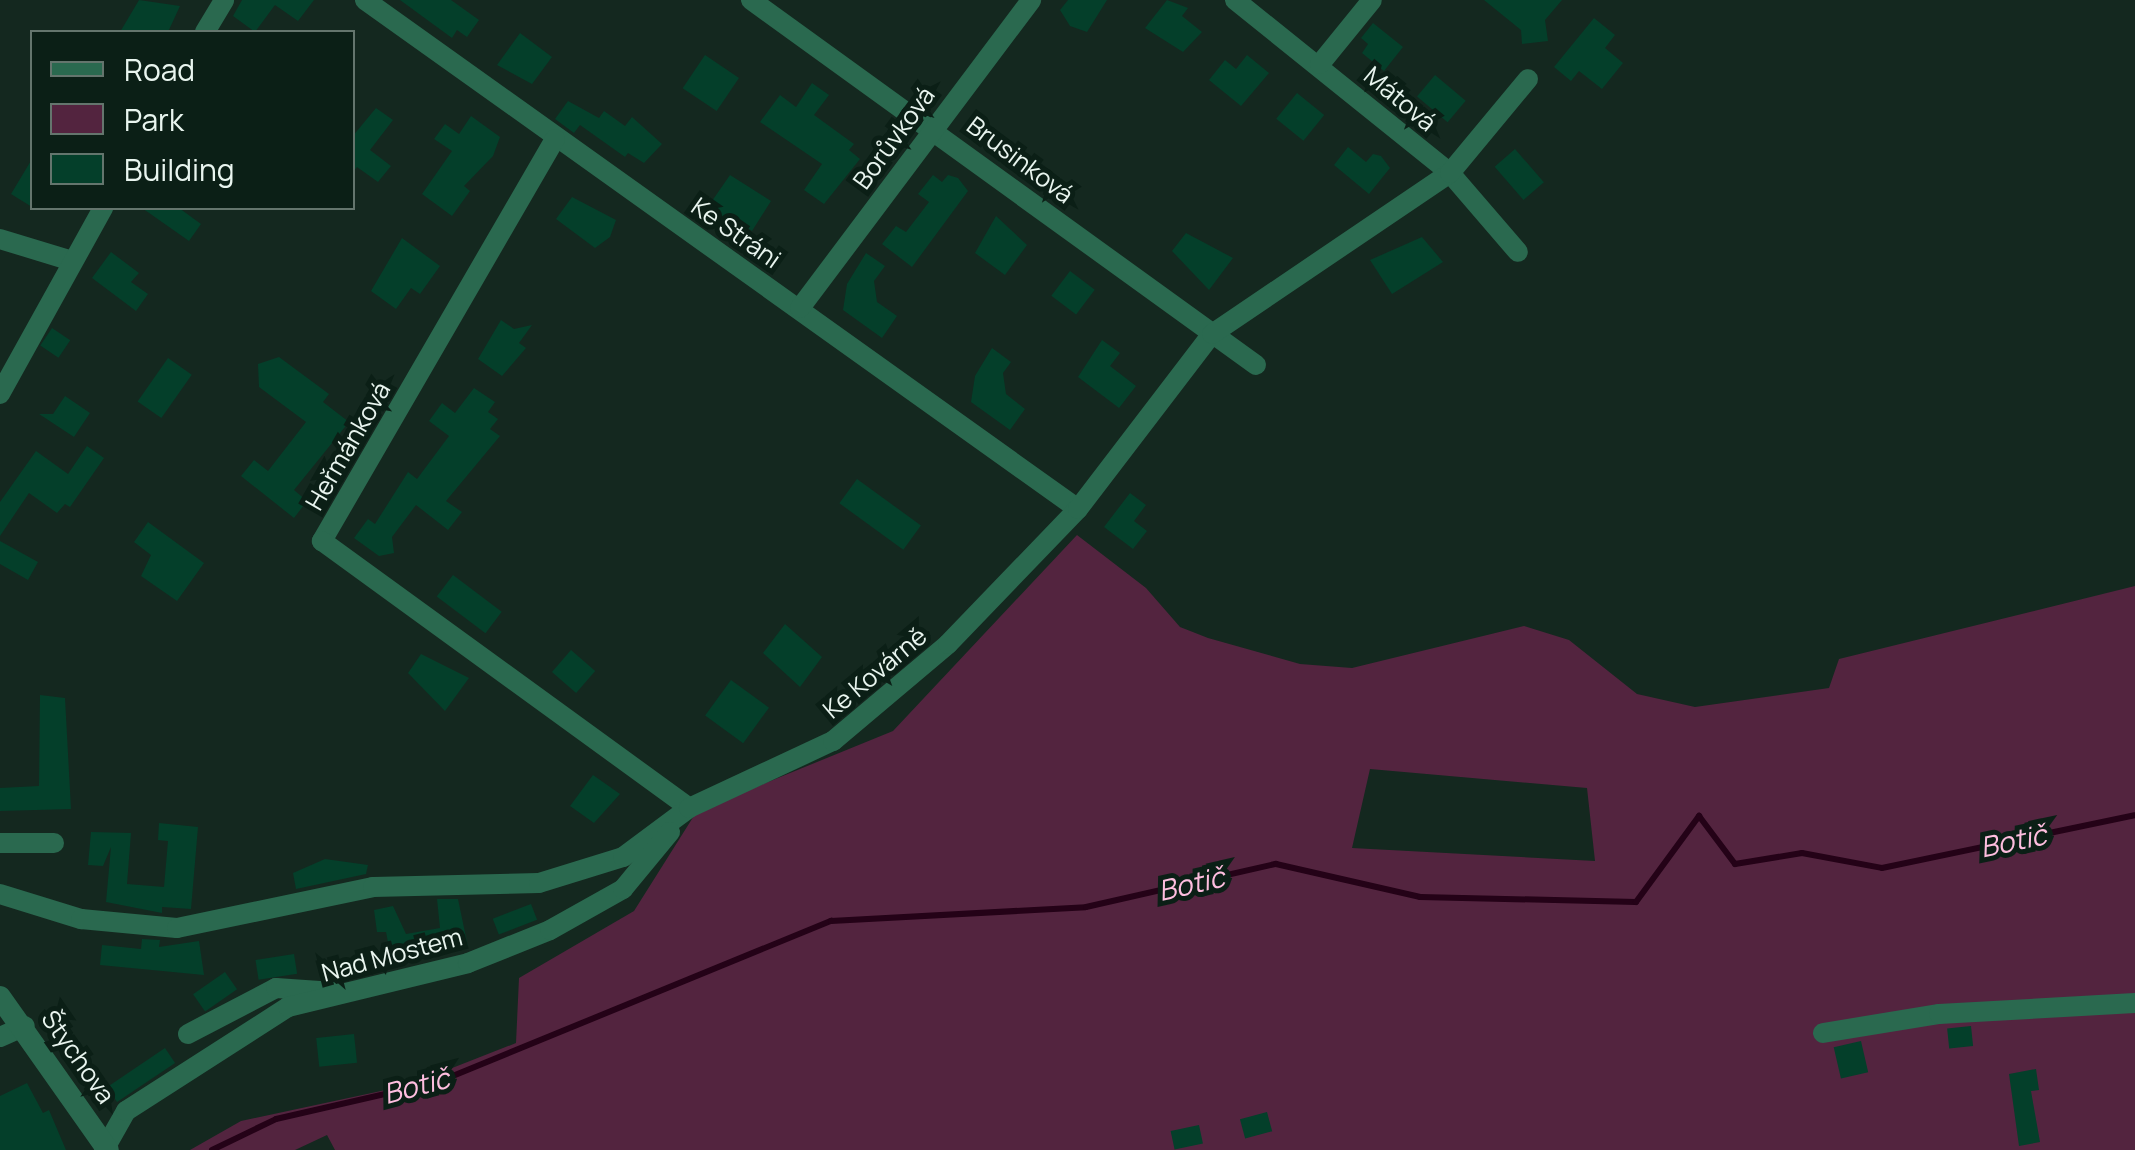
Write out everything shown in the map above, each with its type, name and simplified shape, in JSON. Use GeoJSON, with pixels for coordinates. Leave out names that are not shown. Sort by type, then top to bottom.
{"type":"FeatureCollection","features":[{"type":"Feature","properties":{"kind":"street"},"geometry":{"type":"LineString","coordinates":[[206,30],[224,0]]}},
{"type":"Feature","properties":{"kind":"street","name":"Ke Stráni"},"geometry":{"type":"LineString","coordinates":[[365,0],[1078,510]]}},
{"type":"Feature","properties":{"kind":"street","name":"Brusinková"},"geometry":{"type":"LineString","coordinates":[[751,0],[932,126],[1256,365]]}},
{"type":"Feature","properties":{"kind":"street","name":"Borůvková"},"geometry":{"type":"LineString","coordinates":[[800,308],[932,126],[1031,0]]}},
{"type":"Feature","properties":{"kind":"street","name":"Mátová"},"geometry":{"type":"LineString","coordinates":[[1235,0],[1320,64],[1450,173],[1518,252]]}},
{"type":"Feature","properties":{"kind":"street"},"geometry":{"type":"LineString","coordinates":[[1320,64],[1372,0]]}},
{"type":"Feature","properties":{"kind":"street","name":"Ke Kovárně"},"geometry":{"type":"LineString","coordinates":[[0,894],[81,919],[177,928],[373,887],[539,882],[624,858],[689,808],[833,741],[948,644],[1078,510],[1212,334],[1450,173],[1528,80]]}},
{"type":"Feature","properties":{"kind":"street","name":"Heřmánková"},"geometry":{"type":"LineString","coordinates":[[555,139],[322,541],[689,808]]}},
{"type":"Feature","properties":{"kind":"street"},"geometry":{"type":"LineString","coordinates":[[0,394],[102,210]]}},
{"type":"Feature","properties":{"kind":"street"},"geometry":{"type":"LineString","coordinates":[[0,239],[72,261]]}},
{"type":"Feature","properties":{"kind":"street","name":"Nad Mostem"},"geometry":{"type":"LineString","coordinates":[[106,1149],[126,1111],[184,1070],[288,1008],[468,963],[550,930],[623,889],[689,808]]}},
{"type":"Feature","properties":{"kind":"street"},"geometry":{"type":"LineString","coordinates":[[0,843],[54,844]]}},
{"type":"Feature","properties":{"kind":"street"},"geometry":{"type":"LineString","coordinates":[[188,1034],[276,988],[346,994]]}},
{"type":"Feature","properties":{"kind":"street","name":"Štychova"},"geometry":{"type":"LineString","coordinates":[[0,997],[24,1026],[106,1149]]}},
{"type":"Feature","properties":{"kind":"street"},"geometry":{"type":"LineString","coordinates":[[1824,1033],[1939,1014],[2135,1003]]}},
{"type":"Feature","properties":{"kind":"street"},"geometry":{"type":"LineString","coordinates":[[0,1037],[24,1026]]}},
{"type":"Feature","properties":{"kind":"green space"},"geometry":{"type":"Polygon","coordinates":[[[1077,535],[1146,588],[1180,627],[1300,664],[1352,668],[1524,626],[1569,640],[1637,694],[1695,707],[1829,688],[1839,659],[2135,586],[2135,1150],[335,1150],[327,1135],[295,1150],[190,1150],[241,1121],[409,1085],[516,1043],[519,978],[634,911],[697,811],[893,731],[1077,535]],[[1370,769],[1352,848],[1595,861],[1587,788],[1370,769]]]}},
{"type":"Feature","properties":{"kind":"building"},"geometry":{"type":"Polygon","coordinates":[[[139,0],[180,6],[169,30],[121,30],[139,0]]]}},
{"type":"Feature","properties":{"kind":"building"},"geometry":{"type":"Polygon","coordinates":[[[242,0],[314,0],[298,21],[275,5],[256,30],[233,16],[242,0]]]}},
{"type":"Feature","properties":{"kind":"building"},"geometry":{"type":"Polygon","coordinates":[[[400,0],[451,0],[479,20],[467,37],[457,30],[452,38],[400,0]]]}},
{"type":"Feature","properties":{"kind":"building"},"geometry":{"type":"Polygon","coordinates":[[[1068,0],[1107,0],[1087,32],[1070,26],[1060,10],[1068,0]]]}},
{"type":"Feature","properties":{"kind":"building"},"geometry":{"type":"Polygon","coordinates":[[[1167,0],[1188,8],[1182,16],[1202,32],[1183,52],[1145,28],[1167,0]]]}},
{"type":"Feature","properties":{"kind":"building"},"geometry":{"type":"Polygon","coordinates":[[[1484,0],[1562,0],[1545,20],[1548,41],[1522,44],[1521,30],[1484,0]]]}},
{"type":"Feature","properties":{"kind":"building"},"geometry":{"type":"Polygon","coordinates":[[[1594,18],[1615,35],[1605,48],[1623,63],[1602,89],[1579,71],[1571,81],[1554,67],[1594,18]]]}},
{"type":"Feature","properties":{"kind":"building"},"geometry":{"type":"Polygon","coordinates":[[[1373,23],[1403,47],[1384,71],[1362,53],[1368,44],[1361,38],[1373,23]]]}},
{"type":"Feature","properties":{"kind":"building"},"geometry":{"type":"Polygon","coordinates":[[[520,33],[552,57],[532,84],[497,65],[520,33]]]}},
{"type":"Feature","properties":{"kind":"building"},"geometry":{"type":"Polygon","coordinates":[[[705,55],[739,78],[717,111],[683,88],[705,55]]]}},
{"type":"Feature","properties":{"kind":"building"},"geometry":{"type":"Polygon","coordinates":[[[1247,55],[1269,73],[1241,106],[1209,80],[1225,60],[1236,69],[1247,55]]]}},
{"type":"Feature","properties":{"kind":"building"},"geometry":{"type":"Polygon","coordinates":[[[1435,75],[1466,101],[1448,122],[1417,96],[1435,75]]]}},
{"type":"Feature","properties":{"kind":"building"},"geometry":{"type":"Polygon","coordinates":[[[812,83],[829,95],[814,115],[854,144],[849,150],[860,159],[824,204],[804,190],[822,164],[760,122],[780,95],[796,107],[812,83]]]}},
{"type":"Feature","properties":{"kind":"building"},"geometry":{"type":"Polygon","coordinates":[[[1297,93],[1324,115],[1303,141],[1276,119],[1297,93]]]}},
{"type":"Feature","properties":{"kind":"building"},"geometry":{"type":"Polygon","coordinates":[[[568,101],[599,118],[604,111],[625,126],[632,117],[662,144],[644,163],[628,153],[625,157],[580,125],[574,133],[555,119],[568,101]]]}},
{"type":"Feature","properties":{"kind":"building"},"geometry":{"type":"Polygon","coordinates":[[[376,108],[393,120],[370,150],[391,166],[378,182],[357,167],[355,169],[355,133],[376,108]]]}},
{"type":"Feature","properties":{"kind":"building"},"geometry":{"type":"Polygon","coordinates":[[[471,116],[500,137],[493,156],[464,186],[470,191],[452,216],[422,194],[452,151],[434,139],[445,124],[459,134],[471,116]]]}},
{"type":"Feature","properties":{"kind":"building"},"geometry":{"type":"Polygon","coordinates":[[[1348,147],[1366,162],[1373,154],[1381,156],[1390,168],[1369,194],[1334,165],[1348,147]]]}},
{"type":"Feature","properties":{"kind":"building"},"geometry":{"type":"Polygon","coordinates":[[[1515,149],[1544,182],[1523,200],[1495,167],[1515,149]]]}},
{"type":"Feature","properties":{"kind":"building"},"geometry":{"type":"Polygon","coordinates":[[[30,162],[30,206],[11,194],[30,162]]]}},
{"type":"Feature","properties":{"kind":"building"},"geometry":{"type":"Polygon","coordinates":[[[730,175],[771,201],[752,231],[731,216],[725,225],[705,211],[730,175]]]}},
{"type":"Feature","properties":{"kind":"building"},"geometry":{"type":"Polygon","coordinates":[[[933,175],[942,182],[948,175],[958,178],[968,191],[912,267],[882,244],[896,226],[906,232],[929,202],[918,194],[933,175]]]}},
{"type":"Feature","properties":{"kind":"building"},"geometry":{"type":"Polygon","coordinates":[[[572,197],[616,220],[610,237],[595,248],[556,219],[572,197]]]}},
{"type":"Feature","properties":{"kind":"building"},"geometry":{"type":"Polygon","coordinates":[[[145,210],[182,210],[201,224],[189,241],[145,210]]]}},
{"type":"Feature","properties":{"kind":"building"},"geometry":{"type":"Polygon","coordinates":[[[996,216],[1027,245],[1005,275],[975,253],[996,216]]]}},
{"type":"Feature","properties":{"kind":"building"},"geometry":{"type":"Polygon","coordinates":[[[1186,233],[1233,258],[1209,290],[1172,251],[1186,233]]]}},
{"type":"Feature","properties":{"kind":"building"},"geometry":{"type":"Polygon","coordinates":[[[1422,237],[1443,262],[1392,294],[1370,260],[1422,237]]]}},
{"type":"Feature","properties":{"kind":"building"},"geometry":{"type":"Polygon","coordinates":[[[402,238],[440,266],[420,294],[411,288],[396,309],[371,291],[402,238]]]}},
{"type":"Feature","properties":{"kind":"building"},"geometry":{"type":"Polygon","coordinates":[[[111,252],[139,273],[131,282],[148,294],[136,311],[92,278],[111,252]]]}},
{"type":"Feature","properties":{"kind":"building"},"geometry":{"type":"Polygon","coordinates":[[[866,253],[885,266],[874,281],[877,302],[897,316],[882,338],[843,310],[847,284],[866,253]]]}},
{"type":"Feature","properties":{"kind":"building"},"geometry":{"type":"Polygon","coordinates":[[[1070,271],[1095,290],[1076,314],[1051,296],[1070,271]]]}},
{"type":"Feature","properties":{"kind":"building"},"geometry":{"type":"Polygon","coordinates":[[[501,320],[514,329],[532,325],[519,343],[526,348],[502,376],[478,359],[501,320]]]}},
{"type":"Feature","properties":{"kind":"building"},"geometry":{"type":"Polygon","coordinates":[[[52,328],[70,340],[58,358],[40,345],[52,328]]]}},
{"type":"Feature","properties":{"kind":"building"},"geometry":{"type":"Polygon","coordinates":[[[1102,340],[1120,353],[1110,366],[1136,386],[1119,408],[1078,377],[1102,340]]]}},
{"type":"Feature","properties":{"kind":"building"},"geometry":{"type":"Polygon","coordinates":[[[992,348],[1011,362],[1003,373],[1006,394],[1025,409],[1010,430],[971,402],[975,376],[992,348]]]}},
{"type":"Feature","properties":{"kind":"building"},"geometry":{"type":"Polygon","coordinates":[[[279,357],[329,394],[323,402],[349,422],[294,490],[307,501],[294,518],[241,476],[254,460],[268,471],[306,422],[259,387],[258,364],[279,357]]]}},
{"type":"Feature","properties":{"kind":"building"},"geometry":{"type":"Polygon","coordinates":[[[168,358],[192,375],[161,418],[138,401],[168,358]]]}},
{"type":"Feature","properties":{"kind":"building"},"geometry":{"type":"Polygon","coordinates":[[[474,388],[495,402],[488,412],[498,419],[490,429],[500,436],[446,501],[462,512],[448,530],[416,505],[392,537],[394,553],[379,556],[354,538],[368,519],[375,524],[408,472],[417,479],[449,436],[429,421],[442,403],[455,413],[474,388]]]}},
{"type":"Feature","properties":{"kind":"building"},"geometry":{"type":"Polygon","coordinates":[[[65,396],[90,413],[74,437],[39,414],[53,414],[65,396]]]}},
{"type":"Feature","properties":{"kind":"building"},"geometry":{"type":"Polygon","coordinates":[[[87,446],[104,458],[70,507],[65,504],[57,513],[29,493],[0,536],[0,502],[36,451],[68,474],[87,446]]]}},
{"type":"Feature","properties":{"kind":"building"},"geometry":{"type":"Polygon","coordinates":[[[857,479],[921,525],[903,550],[839,503],[857,479]]]}},
{"type":"Feature","properties":{"kind":"building"},"geometry":{"type":"Polygon","coordinates":[[[1130,493],[1146,505],[1134,521],[1147,531],[1133,549],[1104,527],[1130,493]]]}},
{"type":"Feature","properties":{"kind":"building"},"geometry":{"type":"Polygon","coordinates":[[[148,522],[204,563],[177,601],[141,576],[151,555],[134,542],[148,522]]]}},
{"type":"Feature","properties":{"kind":"building"},"geometry":{"type":"Polygon","coordinates":[[[0,541],[38,562],[28,580],[0,564],[0,541]]]}},
{"type":"Feature","properties":{"kind":"building"},"geometry":{"type":"Polygon","coordinates":[[[453,575],[502,612],[485,633],[437,597],[453,575]]]}},
{"type":"Feature","properties":{"kind":"building"},"geometry":{"type":"Polygon","coordinates":[[[785,624],[822,657],[800,687],[763,653],[785,624]]]}},
{"type":"Feature","properties":{"kind":"building"},"geometry":{"type":"Polygon","coordinates":[[[571,650],[595,671],[576,693],[552,672],[571,650]]]}},
{"type":"Feature","properties":{"kind":"building"},"geometry":{"type":"Polygon","coordinates":[[[421,654],[469,678],[445,711],[408,673],[421,654]]]}},
{"type":"Feature","properties":{"kind":"building"},"geometry":{"type":"Polygon","coordinates":[[[731,680],[769,708],[743,743],[705,716],[731,680]]]}},
{"type":"Feature","properties":{"kind":"building"},"geometry":{"type":"Polygon","coordinates":[[[40,695],[65,698],[71,809],[0,811],[0,788],[39,786],[40,695]]]}},
{"type":"Feature","properties":{"kind":"building"},"geometry":{"type":"Polygon","coordinates":[[[593,775],[620,794],[594,823],[570,806],[593,775]]]}},
{"type":"Feature","properties":{"kind":"building"},"geometry":{"type":"Polygon","coordinates":[[[159,823],[198,827],[191,909],[162,907],[162,913],[106,902],[111,847],[103,866],[88,865],[91,832],[131,833],[127,884],[164,887],[168,841],[158,840],[159,823]]]}},
{"type":"Feature","properties":{"kind":"building"},"geometry":{"type":"Polygon","coordinates":[[[325,859],[368,865],[366,874],[296,889],[293,873],[325,859]]]}},
{"type":"Feature","properties":{"kind":"building"},"geometry":{"type":"Polygon","coordinates":[[[437,899],[458,899],[468,947],[390,953],[386,932],[377,932],[374,910],[393,906],[406,934],[440,928],[437,899]]]}},
{"type":"Feature","properties":{"kind":"building"},"geometry":{"type":"Polygon","coordinates":[[[531,904],[537,920],[499,935],[493,919],[531,904]]]}},
{"type":"Feature","properties":{"kind":"building"},"geometry":{"type":"Polygon","coordinates":[[[142,939],[160,940],[159,947],[199,941],[204,975],[100,965],[102,945],[141,949],[142,939]]]}},
{"type":"Feature","properties":{"kind":"building"},"geometry":{"type":"Polygon","coordinates":[[[294,954],[297,974],[259,980],[255,960],[294,954]]]}},
{"type":"Feature","properties":{"kind":"building"},"geometry":{"type":"Polygon","coordinates":[[[225,972],[237,989],[205,1012],[193,994],[225,972]]]}},
{"type":"Feature","properties":{"kind":"building"},"geometry":{"type":"Polygon","coordinates":[[[1971,1026],[1973,1046],[1949,1048],[1947,1029],[1971,1026]]]}},
{"type":"Feature","properties":{"kind":"building"},"geometry":{"type":"Polygon","coordinates":[[[354,1034],[357,1063],[319,1067],[316,1038],[354,1034]]]}},
{"type":"Feature","properties":{"kind":"building"},"geometry":{"type":"Polygon","coordinates":[[[1861,1041],[1868,1072],[1841,1078],[1834,1047],[1861,1041]]]}},
{"type":"Feature","properties":{"kind":"building"},"geometry":{"type":"Polygon","coordinates":[[[165,1048],[175,1063],[117,1102],[107,1087],[165,1048]]]}},
{"type":"Feature","properties":{"kind":"building"},"geometry":{"type":"Polygon","coordinates":[[[2036,1069],[2039,1090],[2031,1091],[2040,1142],[2019,1146],[2009,1074],[2036,1069]]]}},
{"type":"Feature","properties":{"kind":"building"},"geometry":{"type":"Polygon","coordinates":[[[27,1083],[43,1113],[49,1110],[66,1150],[0,1150],[0,1096],[27,1083]]]}},
{"type":"Feature","properties":{"kind":"building"},"geometry":{"type":"Polygon","coordinates":[[[1267,1112],[1272,1131],[1245,1139],[1240,1119],[1267,1112]]]}},
{"type":"Feature","properties":{"kind":"building"},"geometry":{"type":"Polygon","coordinates":[[[1199,1125],[1203,1144],[1175,1150],[1171,1131],[1199,1125]]]}},
{"type":"Feature","properties":{"kind":"waterway","name":"Botič"},"geometry":{"type":"LineString","coordinates":[[212,1150],[276,1119],[438,1082],[831,921],[1086,907],[1276,864],[1420,897],[1636,902],[1699,816],[1735,864],[1802,853],[1882,868],[2135,815]]}}]}
